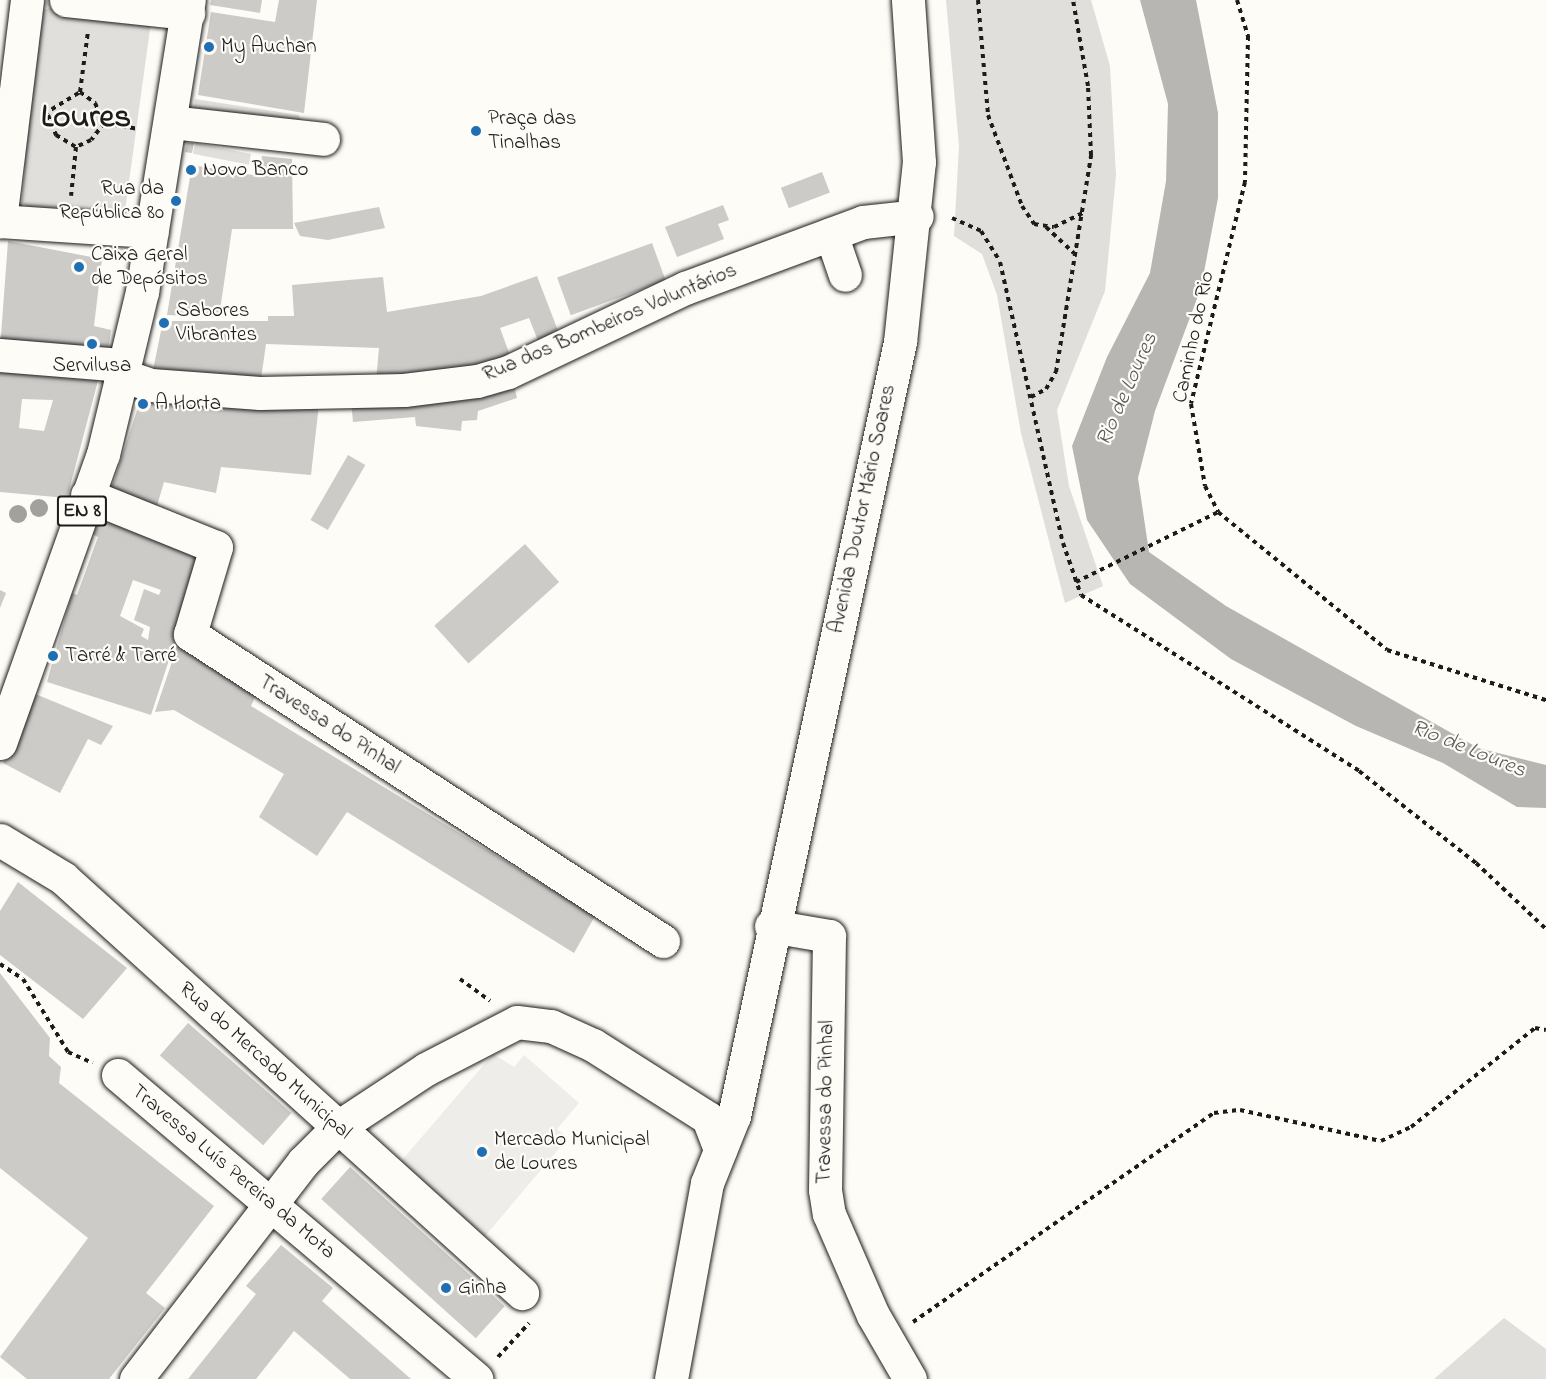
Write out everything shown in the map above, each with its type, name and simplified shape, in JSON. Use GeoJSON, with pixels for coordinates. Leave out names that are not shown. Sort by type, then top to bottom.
{"type":"FeatureCollection","features":[{"type":"Feature","properties":{"kind":"street"},"geometry":{"type":"LineString","coordinates":[[27,0],[0,221],[152,231]]}},
{"type":"Feature","properties":{"kind":"street","name":"Avenida Doutor Mário Soares"},"geometry":{"type":"LineString","coordinates":[[671,1379],[683,1296],[707,1184],[734,1116],[752,1013],[900,342],[916,216],[917,96],[908,0]]}},
{"type":"Feature","properties":{"kind":"street"},"geometry":{"type":"LineString","coordinates":[[79,2],[189,7]]}},
{"type":"Feature","properties":{"kind":"street","name":"EN 8"},"geometry":{"type":"LineString","coordinates":[[8,698],[103,454],[152,231],[189,7]]}},
{"type":"Feature","properties":{"kind":"street"},"geometry":{"type":"LineString","coordinates":[[170,122],[322,139]]}},
{"type":"Feature","properties":{"kind":"street","name":"Rua dos Bombeiros Voluntários"},"geometry":{"type":"LineString","coordinates":[[0,355],[120,370],[151,385],[260,393],[404,390],[477,381],[508,372],[685,288],[863,222],[916,216]]}},
{"type":"Feature","properties":{"kind":"street"},"geometry":{"type":"LineString","coordinates":[[831,234],[845,275]]}},
{"type":"Feature","properties":{"kind":"street","name":"Travessa do Pinhal"},"geometry":{"type":"LineString","coordinates":[[87,495],[216,547],[190,634],[663,941]]}},
{"type":"Feature","properties":{"kind":"street"},"geometry":{"type":"LineString","coordinates":[[0,743],[8,698]]}},
{"type":"Feature","properties":{"kind":"street","name":"Rua do Mercado Municipal"},"geometry":{"type":"LineString","coordinates":[[0,840],[63,878],[338,1127],[526,1307]]}},
{"type":"Feature","properties":{"kind":"street","name":"Travessa do Pinhal"},"geometry":{"type":"LineString","coordinates":[[771,926],[829,936],[825,1190],[829,1214],[887,1339],[910,1379]]}},
{"type":"Feature","properties":{"kind":"street","name":"Avenida Doutor Mário Soares"},"geometry":{"type":"LineString","coordinates":[[707,1184],[708,1118],[752,1013]]}},
{"type":"Feature","properties":{"kind":"street"},"geometry":{"type":"LineString","coordinates":[[136,1379],[270,1206],[338,1127],[426,1069],[517,1022],[572,1033],[708,1118],[720,1150]]}},
{"type":"Feature","properties":{"kind":"street","name":"Travessa Luís Pereira da Mota"},"geometry":{"type":"LineString","coordinates":[[118,1076],[270,1206],[484,1371]]}},
{"type":"Feature","properties":{"kind":"street","name":"Avenida Doutor Mário Soares"},"geometry":{"type":"LineString","coordinates":[[649,1379],[683,1296]]}},
{"type":"Feature","properties":{"kind":"path"},"geometry":{"type":"LineString","coordinates":[[978,0],[988,116],[1022,206],[1034,224],[1054,227],[1085,212]]}},
{"type":"Feature","properties":{"kind":"path"},"geometry":{"type":"LineString","coordinates":[[1031,397],[1046,389],[1056,372],[1074,253],[1085,212],[1091,154],[1088,86],[1073,0]]}},
{"type":"Feature","properties":{"kind":"path","name":"Caminho do Rio"},"geometry":{"type":"LineString","coordinates":[[1238,0],[1248,36],[1245,182],[1191,404],[1205,486],[1218,512],[1387,650],[1546,700]]}},
{"type":"Feature","properties":{"kind":"path"},"geometry":{"type":"LineString","coordinates":[[79,2],[80,92]]}},
{"type":"Feature","properties":{"kind":"path"},"geometry":{"type":"LineString","coordinates":[[48,115],[59,100],[80,92]]}},
{"type":"Feature","properties":{"kind":"path"},"geometry":{"type":"LineString","coordinates":[[76,147],[90,140],[104,123],[95,102],[80,92]]}},
{"type":"Feature","properties":{"kind":"path"},"geometry":{"type":"LineString","coordinates":[[14,110],[48,115]]}},
{"type":"Feature","properties":{"kind":"path"},"geometry":{"type":"LineString","coordinates":[[48,115],[56,135],[76,147]]}},
{"type":"Feature","properties":{"kind":"path"},"geometry":{"type":"LineString","coordinates":[[68,226],[76,147]]}},
{"type":"Feature","properties":{"kind":"path"},"geometry":{"type":"LineString","coordinates":[[952,218],[981,231],[1000,262],[1081,595],[1359,771],[1476,863],[1546,929]]}},
{"type":"Feature","properties":{"kind":"path"},"geometry":{"type":"LineString","coordinates":[[1046,226],[1074,253]]}},
{"type":"Feature","properties":{"kind":"path"},"geometry":{"type":"LineString","coordinates":[[1076,582],[1218,512]]}},
{"type":"Feature","properties":{"kind":"path","name":"Travessa Luís Pereira da Mota"},"geometry":{"type":"LineString","coordinates":[[0,964],[23,979],[69,1052],[118,1076]]}},
{"type":"Feature","properties":{"kind":"path"},"geometry":{"type":"LineString","coordinates":[[887,1339],[1214,1113],[1240,1110],[1381,1141],[1412,1127],[1534,1028],[1546,1030]]}},
{"type":"Feature","properties":{"kind":"path"},"geometry":{"type":"LineString","coordinates":[[484,1371],[526,1307]]}},
{"type":"Feature","properties":{"kind":"shaded area"},"geometry":{"type":"Polygon","coordinates":[[[946,0],[1091,0],[1110,66],[1116,175],[1105,291],[1057,410],[1069,486],[1103,586],[1065,603],[1021,433],[997,295],[982,254],[954,236],[959,146],[946,0]]]}},
{"type":"Feature","properties":{"kind":"shaded area"},"geometry":{"type":"Polygon","coordinates":[[[52,7],[151,22],[124,218],[31,210],[22,202],[37,13],[52,7]]]}},
{"type":"Feature","properties":{"kind":"shaded area"},"geometry":{"type":"Polygon","coordinates":[[[195,99],[299,115],[302,127],[193,113],[195,99]]]}},
{"type":"Feature","properties":{"kind":"shaded area"},"geometry":{"type":"Polygon","coordinates":[[[195,143],[251,154],[249,165],[193,154],[195,143]]]}},
{"type":"Feature","properties":{"kind":"shaded area","name":"Mercado Municipal de Loures"},"geometry":{"type":"Polygon","coordinates":[[[493,1054],[514,1067],[524,1055],[579,1103],[557,1129],[568,1138],[481,1241],[396,1167],[493,1054]]]}},
{"type":"Feature","properties":{"kind":"shaded area"},"geometry":{"type":"Polygon","coordinates":[[[1504,1318],[1546,1349],[1546,1379],[1434,1379],[1504,1318]]]}},
{"type":"Feature","properties":{"kind":"water","name":"Rio de Loures"},"geometry":{"type":"Polygon","coordinates":[[[1140,0],[1196,0],[1218,113],[1218,198],[1201,288],[1155,411],[1138,478],[1149,552],[1226,606],[1478,748],[1546,765],[1546,808],[1517,807],[1443,763],[1356,726],[1231,659],[1130,584],[1087,520],[1072,446],[1107,357],[1150,273],[1166,181],[1168,104],[1140,0]]]}},
{"type":"Feature","properties":{"kind":"building"},"geometry":{"type":"Polygon","coordinates":[[[211,0],[262,0],[260,13],[210,5],[211,0]]]}},
{"type":"Feature","properties":{"kind":"building"},"geometry":{"type":"Polygon","coordinates":[[[279,0],[317,0],[304,113],[198,95],[211,12],[275,22],[279,0]]]}},
{"type":"Feature","properties":{"kind":"building"},"geometry":{"type":"Polygon","coordinates":[[[187,143],[194,143],[192,153],[185,152],[187,143]]]}},
{"type":"Feature","properties":{"kind":"building"},"geometry":{"type":"Polygon","coordinates":[[[262,156],[292,159],[293,229],[232,229],[219,317],[167,315],[192,165],[259,176],[262,156]]]}},
{"type":"Feature","properties":{"kind":"building"},"geometry":{"type":"Polygon","coordinates":[[[822,172],[830,193],[789,208],[781,188],[822,172]]]}},
{"type":"Feature","properties":{"kind":"building"},"geometry":{"type":"Polygon","coordinates":[[[723,205],[729,220],[718,224],[724,239],[677,257],[665,227],[723,205]]]}},
{"type":"Feature","properties":{"kind":"building"},"geometry":{"type":"Polygon","coordinates":[[[379,207],[385,228],[328,240],[300,236],[294,223],[379,207]]]}},
{"type":"Feature","properties":{"kind":"building"},"geometry":{"type":"Polygon","coordinates":[[[8,241],[102,259],[94,326],[111,330],[106,364],[0,349],[8,241]]]}},
{"type":"Feature","properties":{"kind":"building"},"geometry":{"type":"Polygon","coordinates":[[[652,243],[666,281],[571,315],[557,278],[652,243]]]}},
{"type":"Feature","properties":{"kind":"building"},"geometry":{"type":"Polygon","coordinates":[[[537,276],[562,341],[542,351],[529,318],[500,328],[512,361],[376,381],[379,348],[266,344],[260,386],[151,380],[163,321],[268,321],[268,316],[294,316],[292,285],[383,277],[387,312],[481,296],[537,276]]]}},
{"type":"Feature","properties":{"kind":"building"},"geometry":{"type":"Polygon","coordinates":[[[0,361],[101,369],[67,498],[0,492],[0,361]],[[22,399],[19,428],[44,431],[53,400],[22,399]]]}},
{"type":"Feature","properties":{"kind":"building"},"geometry":{"type":"Polygon","coordinates":[[[513,381],[517,398],[478,411],[477,420],[462,421],[461,431],[416,426],[415,417],[353,422],[351,401],[513,381]]]}},
{"type":"Feature","properties":{"kind":"building"},"geometry":{"type":"Polygon","coordinates":[[[143,392],[319,404],[311,475],[221,467],[216,493],[164,482],[154,516],[108,499],[143,392]]]}},
{"type":"Feature","properties":{"kind":"building"},"geometry":{"type":"Polygon","coordinates":[[[348,455],[365,465],[328,530],[311,520],[348,455]]]}},
{"type":"Feature","properties":{"kind":"building"},"geometry":{"type":"Polygon","coordinates":[[[101,502],[206,547],[151,715],[47,682],[72,593],[77,595],[98,537],[90,533],[101,502]],[[133,580],[120,616],[144,629],[141,636],[148,640],[150,627],[134,620],[144,589],[159,595],[161,590],[133,580]]]}},
{"type":"Feature","properties":{"kind":"building"},"geometry":{"type":"Polygon","coordinates":[[[525,544],[559,582],[468,664],[434,626],[525,544]]]}},
{"type":"Feature","properties":{"kind":"building"},"geometry":{"type":"Polygon","coordinates":[[[0,590],[6,593],[0,608],[0,590]]]}},
{"type":"Feature","properties":{"kind":"building"},"geometry":{"type":"Polygon","coordinates":[[[179,641],[260,686],[251,706],[595,916],[574,953],[347,812],[317,856],[259,817],[284,774],[174,710],[155,712],[179,641]]]}},
{"type":"Feature","properties":{"kind":"building"},"geometry":{"type":"Polygon","coordinates":[[[33,693],[113,726],[101,745],[88,739],[60,793],[3,763],[33,693]]]}},
{"type":"Feature","properties":{"kind":"building"},"geometry":{"type":"Polygon","coordinates":[[[18,882],[127,968],[83,1019],[0,955],[0,911],[18,882]]]}},
{"type":"Feature","properties":{"kind":"building"},"geometry":{"type":"Polygon","coordinates":[[[0,973],[50,1038],[49,1056],[61,1067],[59,1083],[214,1206],[146,1293],[165,1308],[109,1379],[27,1379],[0,1357],[88,1238],[0,1168],[0,973]]]}},
{"type":"Feature","properties":{"kind":"building"},"geometry":{"type":"Polygon","coordinates":[[[188,1023],[291,1113],[263,1145],[160,1055],[188,1023]]]}},
{"type":"Feature","properties":{"kind":"building"},"geometry":{"type":"Polygon","coordinates":[[[350,1167],[505,1306],[476,1338],[321,1199],[350,1167]]]}},
{"type":"Feature","properties":{"kind":"building"},"geometry":{"type":"Polygon","coordinates":[[[281,1245],[333,1288],[322,1301],[411,1379],[350,1379],[294,1331],[256,1379],[188,1379],[256,1294],[246,1286],[281,1245]]]}},
{"type":"Feature","properties":{"kind":"place","name":"My Auchan"},"geometry":{"type":"Point","coordinates":[209,47]}},
{"type":"Feature","properties":{"kind":"place","name":"Praça das Tinalhas"},"geometry":{"type":"Point","coordinates":[476,131]}},
{"type":"Feature","properties":{"kind":"place","name":"Novo Banco"},"geometry":{"type":"Point","coordinates":[191,170]}},
{"type":"Feature","properties":{"kind":"place","name":"Rua da República 80"},"geometry":{"type":"Point","coordinates":[176,201]}},
{"type":"Feature","properties":{"kind":"place","name":"Caixa Geral de Depósitos"},"geometry":{"type":"Point","coordinates":[79,267]}},
{"type":"Feature","properties":{"kind":"place","name":"Sabores Vibrantes"},"geometry":{"type":"Point","coordinates":[164,323]}},
{"type":"Feature","properties":{"kind":"place","name":"Servilusa"},"geometry":{"type":"Point","coordinates":[92,344]}},
{"type":"Feature","properties":{"kind":"place","name":"A Horta"},"geometry":{"type":"Point","coordinates":[143,404]}},
{"type":"Feature","properties":{"kind":"place","name":"Tarré & Tarré"},"geometry":{"type":"Point","coordinates":[53,656]}},
{"type":"Feature","properties":{"kind":"place","name":"Mercado Municipal de Loures"},"geometry":{"type":"Point","coordinates":[482,1152]}},
{"type":"Feature","properties":{"kind":"place","name":"Ginha"},"geometry":{"type":"Point","coordinates":[446,1288]}},
{"type":"Feature","properties":{"kind":"district","name":"Loures"},"geometry":{"type":"Point","coordinates":[86,119]}}]}
